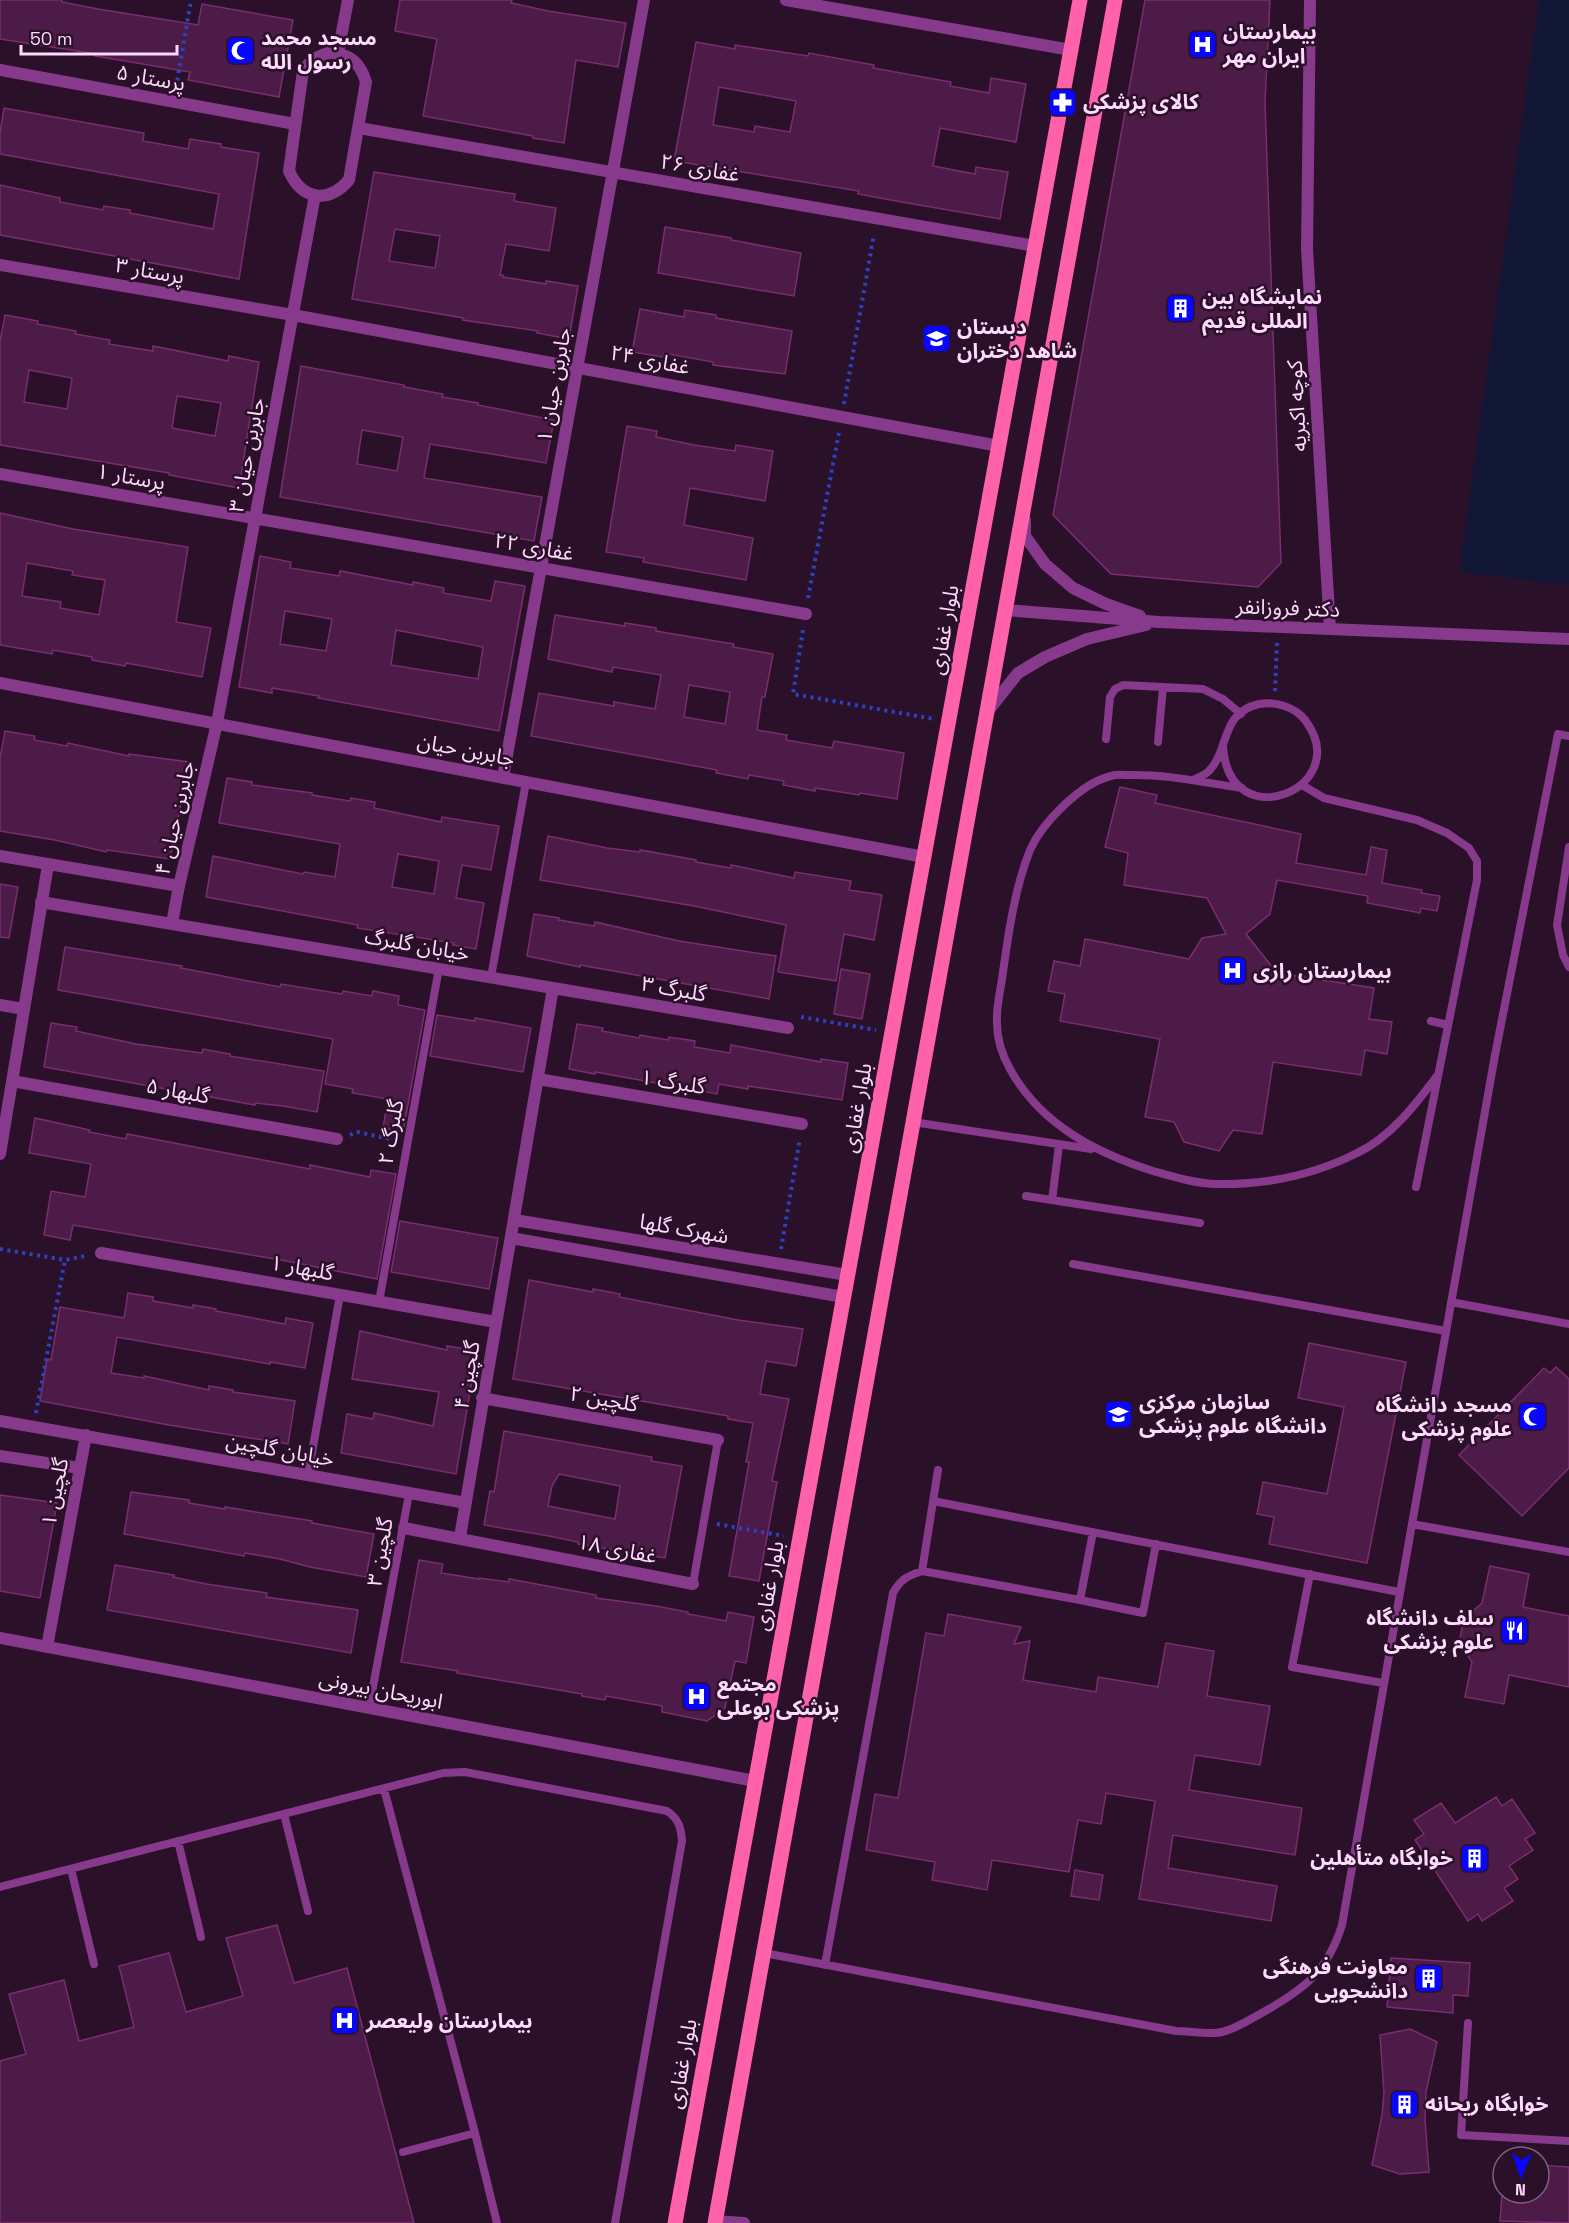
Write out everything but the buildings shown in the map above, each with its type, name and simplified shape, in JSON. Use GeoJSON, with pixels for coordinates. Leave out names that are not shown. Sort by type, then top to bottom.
{"type":"FeatureCollection","features":[{"type":"Feature","properties":{"kind":"main road","name":"بلوار غفاری"},"geometry":{"type":"LineString","coordinates":[[675,2223],[1080,0]]}},
{"type":"Feature","properties":{"kind":"main road"},"geometry":{"type":"LineString","coordinates":[[715,2222],[1115,0]]}},
{"type":"Feature","properties":{"kind":"street"},"geometry":{"type":"LineString","coordinates":[[338,53],[348,0]]}},
{"type":"Feature","properties":{"kind":"street","name":"جابربن حیان ۱"},"geometry":{"type":"LineString","coordinates":[[503,777],[644,0]]}},
{"type":"Feature","properties":{"kind":"street"},"geometry":{"type":"LineString","coordinates":[[786,0],[1071,50]]}},
{"type":"Feature","properties":{"kind":"street","name":"کوچه اکبریه"},"geometry":{"type":"LineString","coordinates":[[1310,0],[1307,249],[1329,629]]}},
{"type":"Feature","properties":{"kind":"street"},"geometry":{"type":"LineString","coordinates":[[338,53],[348,56],[357,63],[366,81],[359,128],[349,180],[342,189],[332,194],[315,195],[301,189],[289,171],[303,71],[318,56],[338,53]]}},
{"type":"Feature","properties":{"kind":"street","name":"پرستار ۵"},"geometry":{"type":"LineString","coordinates":[[0,70],[295,124]]}},
{"type":"Feature","properties":{"kind":"street","name":"غفاری ۲۶"},"geometry":{"type":"LineString","coordinates":[[359,128],[1035,246]]}},
{"type":"Feature","properties":{"kind":"street","name":"جابربن حیان ۳"},"geometry":{"type":"LineString","coordinates":[[217,723],[315,195]]}},
{"type":"Feature","properties":{"kind":"street","name":"پرستار ۳"},"geometry":{"type":"LineString","coordinates":[[0,265],[293,315]]}},
{"type":"Feature","properties":{"kind":"street","name":"غفاری ۲۴"},"geometry":{"type":"LineString","coordinates":[[293,315],[999,446]]}},
{"type":"Feature","properties":{"kind":"street","name":"پرستار ۱"},"geometry":{"type":"LineString","coordinates":[[0,474],[255,518]]}},
{"type":"Feature","properties":{"kind":"street"},"geometry":{"type":"LineString","coordinates":[[1024,504],[1025,536],[1046,564],[1073,588],[1106,604],[1159,622]]}},
{"type":"Feature","properties":{"kind":"street","name":"غفاری ۲۲"},"geometry":{"type":"LineString","coordinates":[[255,518],[806,614]]}},
{"type":"Feature","properties":{"kind":"street","name":"دکتر فروزانفر"},"geometry":{"type":"LineString","coordinates":[[1005,610],[1159,622],[1569,639]]}},
{"type":"Feature","properties":{"kind":"street"},"geometry":{"type":"LineString","coordinates":[[987,712],[1018,673],[1045,657],[1087,639],[1159,622]]}},
{"type":"Feature","properties":{"kind":"street","name":"جابربن حیان"},"geometry":{"type":"LineString","coordinates":[[0,683],[924,856]]}},
{"type":"Feature","properties":{"kind":"street","name":"جابربن حیان ۴"},"geometry":{"type":"LineString","coordinates":[[172,923],[217,723]]}},
{"type":"Feature","properties":{"kind":"street"},"geometry":{"type":"LineString","coordinates":[[0,856],[179,886]]}},
{"type":"Feature","properties":{"kind":"street"},"geometry":{"type":"LineString","coordinates":[[0,1154],[48,865]]}},
{"type":"Feature","properties":{"kind":"street","name":"خیابان گلبرگ"},"geometry":{"type":"LineString","coordinates":[[41,902],[553,988]]}},
{"type":"Feature","properties":{"kind":"street"},"geometry":{"type":"LineString","coordinates":[[514,1220],[553,988]]}},
{"type":"Feature","properties":{"kind":"street","name":"گلبرگ ۳"},"geometry":{"type":"LineString","coordinates":[[553,988],[788,1028]]}},
{"type":"Feature","properties":{"kind":"street"},"geometry":{"type":"LineString","coordinates":[[0,1005],[24,1009]]}},
{"type":"Feature","properties":{"kind":"street","name":"گلبرگ ۱"},"geometry":{"type":"LineString","coordinates":[[538,1080],[802,1124]]}},
{"type":"Feature","properties":{"kind":"street","name":"گلبهار ۵"},"geometry":{"type":"LineString","coordinates":[[12,1081],[337,1139]]}},
{"type":"Feature","properties":{"kind":"street","name":"شهرک گلها"},"geometry":{"type":"LineString","coordinates":[[514,1220],[847,1275]]}},
{"type":"Feature","properties":{"kind":"street","name":"گلچین ۴"},"geometry":{"type":"LineString","coordinates":[[460,1538],[514,1220]]}},
{"type":"Feature","properties":{"kind":"street","name":"شهرک گلها"},"geometry":{"type":"LineString","coordinates":[[511,1238],[843,1297]]}},
{"type":"Feature","properties":{"kind":"street","name":"گلبهار ۱"},"geometry":{"type":"LineString","coordinates":[[101,1252],[496,1322]]}},
{"type":"Feature","properties":{"kind":"street","name":"گلچین ۲"},"geometry":{"type":"LineString","coordinates":[[482,1398],[718,1440]]}},
{"type":"Feature","properties":{"kind":"street","name":"خیابان گلچین"},"geometry":{"type":"LineString","coordinates":[[0,1421],[466,1503]]}},
{"type":"Feature","properties":{"kind":"street","name":"گلچین ۱"},"geometry":{"type":"LineString","coordinates":[[46,1647],[86,1435]]}},
{"type":"Feature","properties":{"kind":"street"},"geometry":{"type":"LineString","coordinates":[[0,1456],[80,1468]]}},
{"type":"Feature","properties":{"kind":"street"},"geometry":{"type":"LineString","coordinates":[[404,1528],[460,1538]]}},
{"type":"Feature","properties":{"kind":"street","name":"غفاری ۱۸"},"geometry":{"type":"LineString","coordinates":[[460,1538],[693,1584]]}},
{"type":"Feature","properties":{"kind":"street","name":"ابوریحان بیرونی"},"geometry":{"type":"LineString","coordinates":[[0,1638],[755,1781]]}},
{"type":"Feature","properties":{"kind":"street"},"geometry":{"type":"LineString","coordinates":[[715,2222],[744,2223]]}},
{"type":"Feature","properties":{"kind":"lane"},"geometry":{"type":"LineString","coordinates":[[1106,739],[1110,697],[1115,689],[1123,685],[1203,689],[1223,699],[1241,714]]}},
{"type":"Feature","properties":{"kind":"lane"},"geometry":{"type":"LineString","coordinates":[[1158,742],[1163,687]]}},
{"type":"Feature","properties":{"kind":"lane"},"geometry":{"type":"LineString","coordinates":[[1192,780],[1210,770],[1222,747],[1226,732],[1234,719],[1246,710],[1260,704],[1275,704],[1289,708],[1302,716],[1311,728],[1316,742],[1317,757],[1312,772],[1302,785],[1288,794],[1272,797],[1256,795],[1242,788],[1192,780],[1144,775],[1111,776],[1090,786],[1065,804],[1048,821],[1030,849],[1020,882],[1007,947],[997,1020],[1001,1049],[1010,1070],[1042,1111],[1075,1138],[1122,1161],[1182,1179],[1215,1184],[1292,1177],[1322,1168],[1360,1152],[1383,1136],[1415,1104],[1437,1076]]}},
{"type":"Feature","properties":{"kind":"lane"},"geometry":{"type":"LineString","coordinates":[[764,1953],[1176,2031],[1221,2032],[1247,2021],[1294,1995],[1324,1966],[1335,1947],[1342,1925],[1399,1592],[1496,1055],[1558,734],[1569,736]]}},
{"type":"Feature","properties":{"kind":"lane"},"geometry":{"type":"LineString","coordinates":[[1222,747],[1224,762],[1230,776],[1242,788]]}},
{"type":"Feature","properties":{"kind":"lane"},"geometry":{"type":"LineString","coordinates":[[491,977],[526,782]]}},
{"type":"Feature","properties":{"kind":"lane"},"geometry":{"type":"LineString","coordinates":[[1302,785],[1324,798],[1417,820],[1447,833],[1469,848],[1477,861],[1477,880],[1416,1187]]}},
{"type":"Feature","properties":{"kind":"lane"},"geometry":{"type":"LineString","coordinates":[[1569,847],[1557,925],[1563,955],[1569,967]]}},
{"type":"Feature","properties":{"kind":"lane","name":"گلبرگ ۲"},"geometry":{"type":"LineString","coordinates":[[379,1302],[439,968]]}},
{"type":"Feature","properties":{"kind":"lane"},"geometry":{"type":"LineString","coordinates":[[1431,1021],[1448,1025]]}},
{"type":"Feature","properties":{"kind":"lane"},"geometry":{"type":"LineString","coordinates":[[913,1122],[1096,1150]]}},
{"type":"Feature","properties":{"kind":"lane"},"geometry":{"type":"LineString","coordinates":[[1052,1200],[1059,1145]]}},
{"type":"Feature","properties":{"kind":"lane"},"geometry":{"type":"LineString","coordinates":[[1026,1196],[1200,1223]]}},
{"type":"Feature","properties":{"kind":"lane"},"geometry":{"type":"LineString","coordinates":[[1073,1264],[1446,1331]]}},
{"type":"Feature","properties":{"kind":"lane"},"geometry":{"type":"LineString","coordinates":[[308,1475],[340,1295]]}},
{"type":"Feature","properties":{"kind":"lane"},"geometry":{"type":"LineString","coordinates":[[1452,1302],[1569,1324]]}},
{"type":"Feature","properties":{"kind":"lane"},"geometry":{"type":"LineString","coordinates":[[693,1584],[718,1440]]}},
{"type":"Feature","properties":{"kind":"lane"},"geometry":{"type":"LineString","coordinates":[[921,1571],[939,1470]]}},
{"type":"Feature","properties":{"kind":"lane","name":"گلچین ۳"},"geometry":{"type":"LineString","coordinates":[[369,1708],[409,1494]]}},
{"type":"Feature","properties":{"kind":"lane"},"geometry":{"type":"LineString","coordinates":[[933,1501],[1399,1592]]}},
{"type":"Feature","properties":{"kind":"lane"},"geometry":{"type":"LineString","coordinates":[[1412,1524],[1569,1552]]}},
{"type":"Feature","properties":{"kind":"lane"},"geometry":{"type":"LineString","coordinates":[[1080,1600],[1093,1532]]}},
{"type":"Feature","properties":{"kind":"lane"},"geometry":{"type":"LineString","coordinates":[[825,1965],[893,1593],[898,1584],[907,1576],[921,1571],[1143,1613],[1156,1544]]}},
{"type":"Feature","properties":{"kind":"lane"},"geometry":{"type":"LineString","coordinates":[[1310,1574],[1292,1666],[1383,1683]]}},
{"type":"Feature","properties":{"kind":"lane"},"geometry":{"type":"LineString","coordinates":[[0,1887],[443,1773],[465,1772],[668,1811],[679,1823],[682,1842],[615,2223]]}},
{"type":"Feature","properties":{"kind":"lane"},"geometry":{"type":"LineString","coordinates":[[384,1789],[497,2223]]}},
{"type":"Feature","properties":{"kind":"lane"},"geometry":{"type":"LineString","coordinates":[[284,1814],[308,1911]]}},
{"type":"Feature","properties":{"kind":"lane"},"geometry":{"type":"LineString","coordinates":[[178,1841],[201,1937]]}},
{"type":"Feature","properties":{"kind":"lane"},"geometry":{"type":"LineString","coordinates":[[71,1869],[94,1964]]}},
{"type":"Feature","properties":{"kind":"lane"},"geometry":{"type":"LineString","coordinates":[[1467,2023],[1461,2135],[1569,2141]]}},
{"type":"Feature","properties":{"kind":"lane"},"geometry":{"type":"LineString","coordinates":[[403,2152],[475,2133]]}},
{"type":"Feature","properties":{"kind":"path"},"geometry":{"type":"LineString","coordinates":[[173,102],[191,0]]}},
{"type":"Feature","properties":{"kind":"path"},"geometry":{"type":"LineString","coordinates":[[877,218],[793,694],[948,722]]}},
{"type":"Feature","properties":{"kind":"path"},"geometry":{"type":"LineString","coordinates":[[1275,704],[1278,627]]}},
{"type":"Feature","properties":{"kind":"path"},"geometry":{"type":"LineString","coordinates":[[788,1028],[801,1017],[892,1032]]}},
{"type":"Feature","properties":{"kind":"path"},"geometry":{"type":"LineString","coordinates":[[778,1264],[802,1124]]}},
{"type":"Feature","properties":{"kind":"path"},"geometry":{"type":"LineString","coordinates":[[337,1139],[357,1132],[408,1142]]}},
{"type":"Feature","properties":{"kind":"path"},"geometry":{"type":"LineString","coordinates":[[0,1249],[65,1260],[101,1252]]}},
{"type":"Feature","properties":{"kind":"path"},"geometry":{"type":"LineString","coordinates":[[33,1426],[65,1260]]}},
{"type":"Feature","properties":{"kind":"path"},"geometry":{"type":"LineString","coordinates":[[704,1522],[799,1539]]}},
{"type":"Feature","properties":{"kind":"shaded area"},"geometry":{"type":"Polygon","coordinates":[[[1539,0],[1569,0],[1569,585],[1459,572],[1539,0]]]}},
{"type":"Feature","properties":{"kind":"place","name":"بیمارستان ایران مهر"},"geometry":{"type":"Point","coordinates":[1202,44]}},
{"type":"Feature","properties":{"kind":"place","name":"مسجد محمد رسول الله"},"geometry":{"type":"Point","coordinates":[240,50]}},
{"type":"Feature","properties":{"kind":"place","name":"کالای پزشکی"},"geometry":{"type":"Point","coordinates":[1062,102]}},
{"type":"Feature","properties":{"kind":"place","name":"نمایشگاه بین المللی قدیم"},"geometry":{"type":"Point","coordinates":[1181,309]}},
{"type":"Feature","properties":{"kind":"place","name":"دبستان شاهد دختران"},"geometry":{"type":"Point","coordinates":[936,339]}},
{"type":"Feature","properties":{"kind":"place","name":"بیمارستان رازی"},"geometry":{"type":"Point","coordinates":[1232,971]}},
{"type":"Feature","properties":{"kind":"place","name":"سازمان مرکزی دانشگاه علوم پزشکی"},"geometry":{"type":"Point","coordinates":[1118,1414]}},
{"type":"Feature","properties":{"kind":"place","name":"مسجد دانشگاه علوم پزشکی"},"geometry":{"type":"Point","coordinates":[1533,1417]}},
{"type":"Feature","properties":{"kind":"place","name":"سلف دانشگاه علوم پزشکی"},"geometry":{"type":"Point","coordinates":[1515,1630]}},
{"type":"Feature","properties":{"kind":"place","name":"مجتمع پزشکی بوعلی"},"geometry":{"type":"Point","coordinates":[696,1696]}},
{"type":"Feature","properties":{"kind":"place","name":"خوابگاه متأهلین"},"geometry":{"type":"Point","coordinates":[1474,1858]}},
{"type":"Feature","properties":{"kind":"place","name":"معاونت فرهنگی دانشجویی"},"geometry":{"type":"Point","coordinates":[1429,1979]}},
{"type":"Feature","properties":{"kind":"place","name":"بیمارستان ولیعصر"},"geometry":{"type":"Point","coordinates":[345,2021]}},
{"type":"Feature","properties":{"kind":"place","name":"خوابگاه ریحانه"},"geometry":{"type":"Point","coordinates":[1404,2104]}}]}
